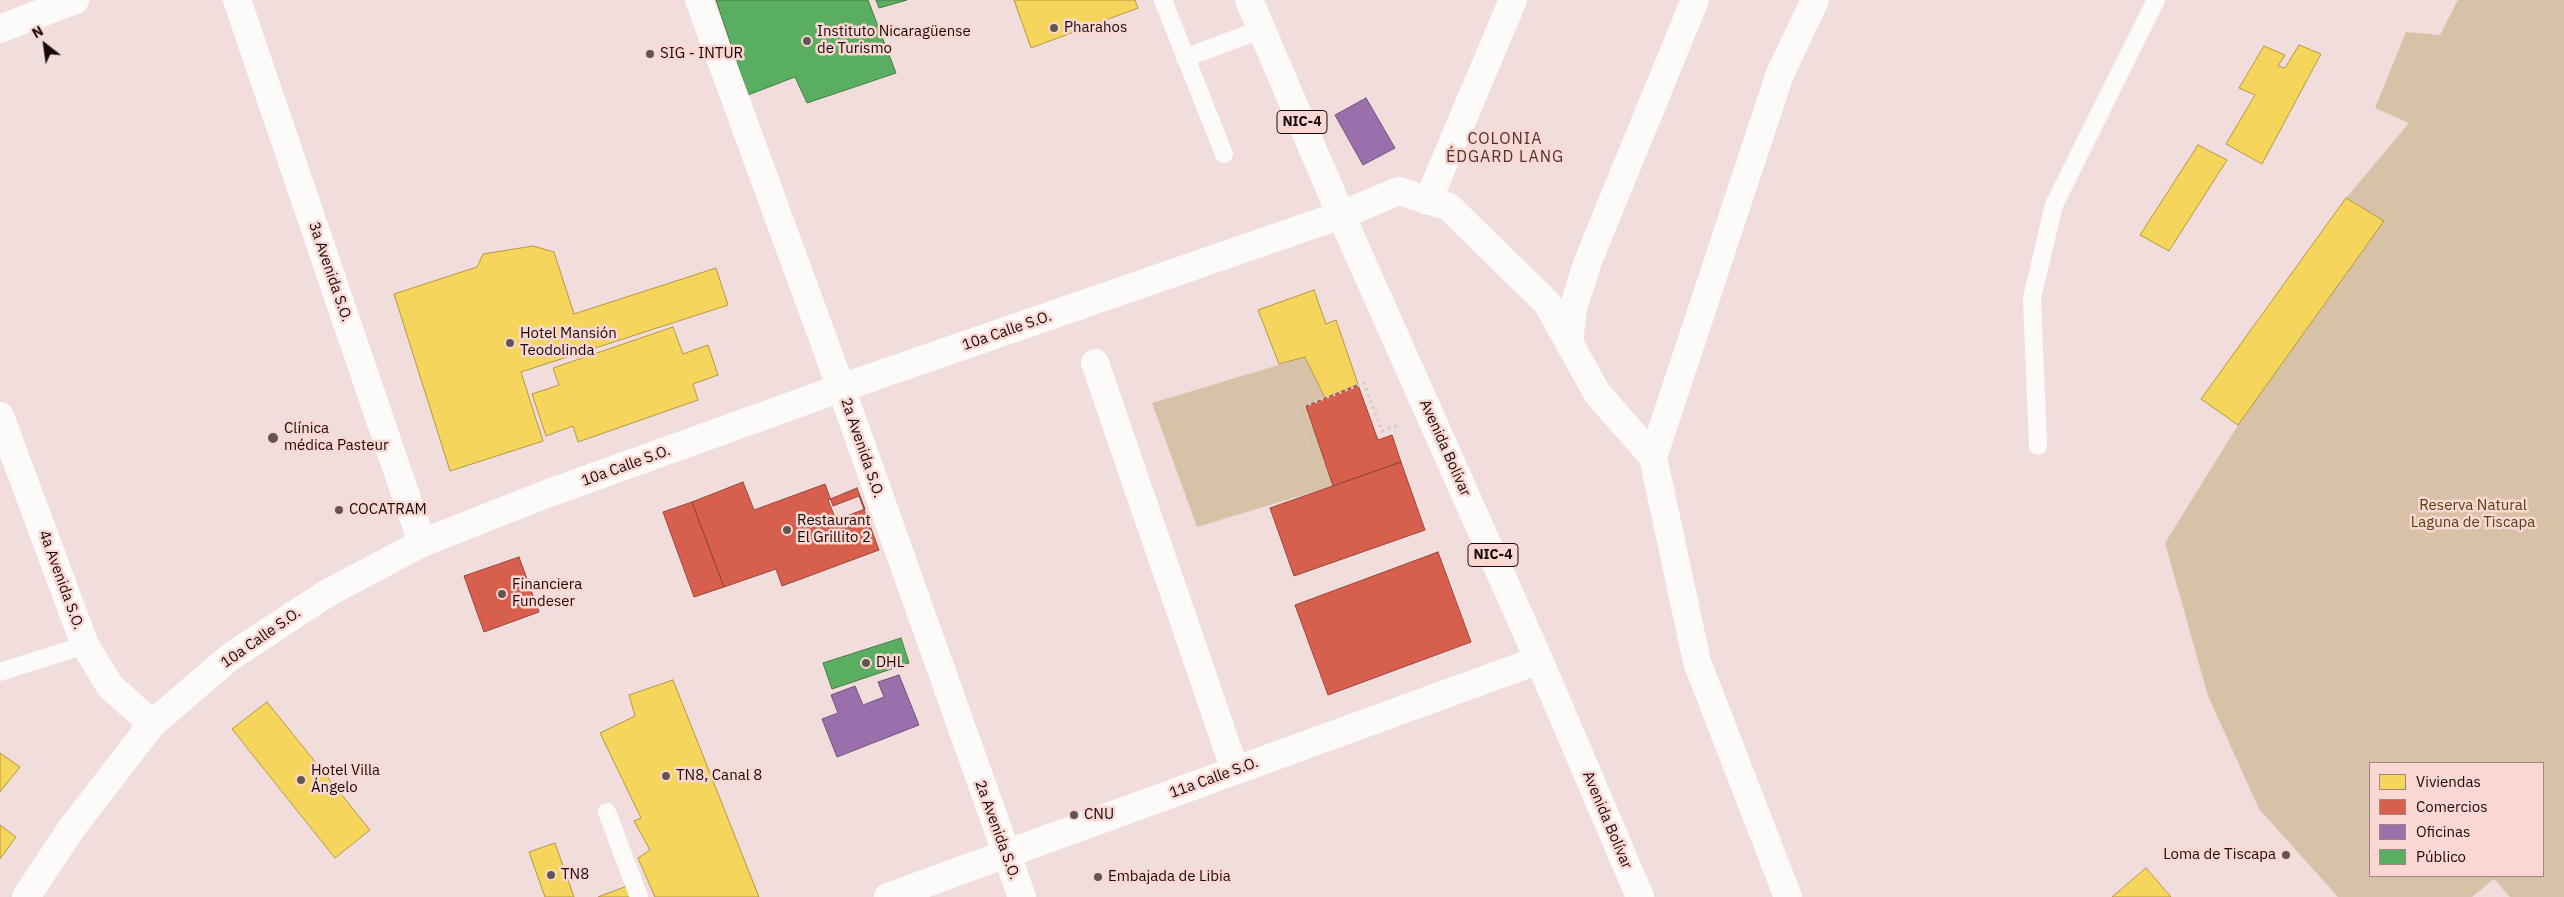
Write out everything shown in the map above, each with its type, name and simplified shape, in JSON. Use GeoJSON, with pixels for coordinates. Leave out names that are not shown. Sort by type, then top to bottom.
{"type":"FeatureCollection","features":[{"type":"Feature","properties":{"kind":"main road"},"geometry":{"type":"LineString","coordinates":[[0,29],[75,0]]}},
{"type":"Feature","properties":{"kind":"main road","name":"3a Avenida S.O."},"geometry":{"type":"LineString","coordinates":[[237,0],[422,543]]}},
{"type":"Feature","properties":{"kind":"main road","name":"2a Avenida S.O."},"geometry":{"type":"LineString","coordinates":[[700,0],[841,388],[1022,897]]}},
{"type":"Feature","properties":{"kind":"main road","name":"Avenida Bolívar"},"geometry":{"type":"LineString","coordinates":[[1249,0],[1341,215],[1539,660],[1640,897]]}},
{"type":"Feature","properties":{"kind":"main road"},"geometry":{"type":"LineString","coordinates":[[1428,201],[1513,0]]}},
{"type":"Feature","properties":{"kind":"main road"},"geometry":{"type":"LineString","coordinates":[[1569,342],[1572,308],[1588,261],[1695,0]]}},
{"type":"Feature","properties":{"kind":"main road"},"geometry":{"type":"LineString","coordinates":[[1788,897],[1697,662],[1653,457],[1780,74],[1815,0]]}},
{"type":"Feature","properties":{"kind":"main road","name":"10a Calle S.O."},"geometry":{"type":"LineString","coordinates":[[26,897],[71,829],[152,724],[238,652],[326,594],[422,543],[549,494],[841,388],[1341,215],[1400,191],[1448,208],[1547,303],[1596,393],[1653,457]]}},
{"type":"Feature","properties":{"kind":"main road"},"geometry":{"type":"LineString","coordinates":[[1095,363],[1235,770]]}},
{"type":"Feature","properties":{"kind":"main road","name":"4a Avenida S.O."},"geometry":{"type":"LineString","coordinates":[[0,416],[85,645],[110,686],[152,724]]}},
{"type":"Feature","properties":{"kind":"main road","name":"11a Calle S.O."},"geometry":{"type":"LineString","coordinates":[[888,897],[1539,660]]}},
{"type":"Feature","properties":{"kind":"lane"},"geometry":{"type":"LineString","coordinates":[[1163,0],[1224,154]]}},
{"type":"Feature","properties":{"kind":"lane"},"geometry":{"type":"LineString","coordinates":[[2038,446],[2032,298],[2054,205],[2156,0]]}},
{"type":"Feature","properties":{"kind":"lane"},"geometry":{"type":"LineString","coordinates":[[1185,58],[1262,29]]}},
{"type":"Feature","properties":{"kind":"lane"},"geometry":{"type":"LineString","coordinates":[[0,672],[85,645]]}},
{"type":"Feature","properties":{"kind":"lane"},"geometry":{"type":"LineString","coordinates":[[607,812],[639,897]]}},
{"type":"Feature","properties":{"kind":"path"},"geometry":{"type":"LineString","coordinates":[[1313,458],[1297,410],[1325,398],[1364,383],[1382,431],[1398,425]]}},
{"type":"Feature","properties":{"kind":"green space","name":"Reserva Natural Laguna de Tiscapa"},"geometry":{"type":"Polygon","coordinates":[[[2458,0],[2564,0],[2564,897],[2510,897],[2494,879],[2472,897],[2338,897],[2259,809],[2208,696],[2165,543],[2238,425],[2384,221],[2346,198],[2409,123],[2375,108],[2406,32],[2440,35],[2458,0]]]}},
{"type":"Feature","properties":{"kind":"green space"},"geometry":{"type":"Polygon","coordinates":[[[1305,357],[1325,398],[1306,406],[1333,486],[1197,527],[1152,403],[1305,357]]]}},
{"type":"Feature","properties":{"kind":"building: Viviendas","name":"Pharahos"},"geometry":{"type":"Polygon","coordinates":[[[1014,0],[1135,0],[1138,8],[1031,48],[1014,0]]]}},
{"type":"Feature","properties":{"kind":"building: Viviendas"},"geometry":{"type":"Polygon","coordinates":[[[2299,45],[2321,54],[2262,164],[2226,144],[2255,95],[2239,88],[2264,46],[2285,55],[2278,66],[2285,68],[2299,45]]]}},
{"type":"Feature","properties":{"kind":"building: Viviendas"},"geometry":{"type":"Polygon","coordinates":[[[2198,145],[2227,160],[2169,251],[2140,235],[2198,145]]]}},
{"type":"Feature","properties":{"kind":"building: Viviendas"},"geometry":{"type":"Polygon","coordinates":[[[2346,198],[2384,221],[2238,425],[2201,399],[2346,198]]]}},
{"type":"Feature","properties":{"kind":"building: Viviendas","name":"Hotel Mansión Teodolinda"},"geometry":{"type":"Polygon","coordinates":[[[533,246],[554,252],[574,314],[716,268],[728,305],[521,372],[543,441],[450,471],[394,294],[477,267],[483,254],[533,246]]]}},
{"type":"Feature","properties":{"kind":"building: Viviendas"},"geometry":{"type":"Polygon","coordinates":[[[1314,290],[1326,324],[1336,320],[1358,384],[1325,398],[1305,357],[1279,364],[1258,310],[1314,290]]]}},
{"type":"Feature","properties":{"kind":"building: Viviendas","name":"Hotel Mansión Teodolinda"},"geometry":{"type":"Polygon","coordinates":[[[673,327],[683,354],[708,345],[718,375],[693,384],[698,400],[578,442],[573,426],[546,436],[532,394],[559,385],[553,368],[673,327]]]}},
{"type":"Feature","properties":{"kind":"building: Viviendas","name":"TN8, Canal 8"},"geometry":{"type":"Polygon","coordinates":[[[673,680],[759,897],[655,897],[638,858],[650,850],[634,821],[641,818],[600,733],[635,716],[629,695],[673,680]]]}},
{"type":"Feature","properties":{"kind":"building: Viviendas","name":"Hotel Villa Ángelo"},"geometry":{"type":"Polygon","coordinates":[[[267,702],[370,830],[335,858],[232,729],[267,702]]]}},
{"type":"Feature","properties":{"kind":"building: Viviendas"},"geometry":{"type":"Polygon","coordinates":[[[0,753],[20,767],[0,792],[0,753]]]}},
{"type":"Feature","properties":{"kind":"building: Viviendas"},"geometry":{"type":"Polygon","coordinates":[[[0,825],[16,837],[0,859],[0,825]]]}},
{"type":"Feature","properties":{"kind":"building: Viviendas","name":"TN8"},"geometry":{"type":"Polygon","coordinates":[[[555,843],[574,897],[545,897],[529,852],[555,843]]]}},
{"type":"Feature","properties":{"kind":"building: Viviendas"},"geometry":{"type":"Polygon","coordinates":[[[2146,868],[2171,897],[2112,897],[2146,868]]]}},
{"type":"Feature","properties":{"kind":"building: Viviendas","name":"TN8"},"geometry":{"type":"Polygon","coordinates":[[[627,886],[631,897],[598,897],[627,886]]]}},
{"type":"Feature","properties":{"kind":"building: Comercios"},"geometry":{"type":"Polygon","coordinates":[[[1358,385],[1378,440],[1392,435],[1401,462],[1333,486],[1306,406],[1358,385]]]}},
{"type":"Feature","properties":{"kind":"building: Comercios"},"geometry":{"type":"Polygon","coordinates":[[[1401,462],[1425,530],[1294,576],[1270,508],[1401,462]]]}},
{"type":"Feature","properties":{"kind":"building: Comercios","name":"Restaurant El Grillito 2"},"geometry":{"type":"Polygon","coordinates":[[[743,482],[754,510],[825,484],[833,506],[859,496],[879,550],[782,586],[776,569],[724,587],[692,502],[743,482]]]}},
{"type":"Feature","properties":{"kind":"building: Comercios"},"geometry":{"type":"Polygon","coordinates":[[[857,488],[865,509],[836,520],[828,500],[857,488]]]}},
{"type":"Feature","properties":{"kind":"building: Comercios"},"geometry":{"type":"Polygon","coordinates":[[[692,502],[724,587],[694,597],[663,512],[692,502]]]}},
{"type":"Feature","properties":{"kind":"building: Comercios"},"geometry":{"type":"Polygon","coordinates":[[[1438,552],[1471,642],[1328,695],[1295,605],[1438,552]]]}},
{"type":"Feature","properties":{"kind":"building: Comercios","name":"Financiera Fundeser"},"geometry":{"type":"Polygon","coordinates":[[[519,557],[539,612],[484,632],[464,576],[519,557]]]}},
{"type":"Feature","properties":{"kind":"building: Oficinas"},"geometry":{"type":"Polygon","coordinates":[[[1366,98],[1395,148],[1363,165],[1335,115],[1366,98]]]}},
{"type":"Feature","properties":{"kind":"building: Oficinas"},"geometry":{"type":"Polygon","coordinates":[[[899,675],[919,725],[837,757],[822,719],[838,713],[831,695],[855,686],[863,705],[884,697],[878,682],[899,675]]]}},
{"type":"Feature","properties":{"kind":"building: Público","name":"Instituto Nicaragüense de Turismo"},"geometry":{"type":"Polygon","coordinates":[[[716,0],[868,0],[896,73],[807,103],[795,77],[748,95],[716,0]]]}},
{"type":"Feature","properties":{"kind":"building: Público"},"geometry":{"type":"Polygon","coordinates":[[[876,0],[907,0],[879,8],[876,0]]]}},
{"type":"Feature","properties":{"kind":"building: Público","name":"DHL"},"geometry":{"type":"Polygon","coordinates":[[[901,638],[909,663],[832,689],[823,663],[901,638]]]}},
{"type":"Feature","properties":{"kind":"place","name":"Pharahos"},"geometry":{"type":"Point","coordinates":[1054,28]}},
{"type":"Feature","properties":{"kind":"place","name":"Instituto Nicaragüense de Turismo"},"geometry":{"type":"Point","coordinates":[807,41]}},
{"type":"Feature","properties":{"kind":"place","name":"SIG - INTUR"},"geometry":{"type":"Point","coordinates":[650,54]}},
{"type":"Feature","properties":{"kind":"place","name":"Hotel Mansión Teodolinda"},"geometry":{"type":"Point","coordinates":[510,343]}},
{"type":"Feature","properties":{"kind":"place","name":"Clínica médica Pasteur"},"geometry":{"type":"Point","coordinates":[273,438]}},
{"type":"Feature","properties":{"kind":"place","name":"COCATRAM"},"geometry":{"type":"Point","coordinates":[339,510]}},
{"type":"Feature","properties":{"kind":"place","name":"Restaurant El Grillito 2"},"geometry":{"type":"Point","coordinates":[787,530]}},
{"type":"Feature","properties":{"kind":"place","name":"Financiera Fundeser"},"geometry":{"type":"Point","coordinates":[502,594]}},
{"type":"Feature","properties":{"kind":"place","name":"DHL"},"geometry":{"type":"Point","coordinates":[866,663]}},
{"type":"Feature","properties":{"kind":"place","name":"TN8, Canal 8"},"geometry":{"type":"Point","coordinates":[666,776]}},
{"type":"Feature","properties":{"kind":"place","name":"Hotel Villa Ángelo"},"geometry":{"type":"Point","coordinates":[301,780]}},
{"type":"Feature","properties":{"kind":"place","name":"CNU"},"geometry":{"type":"Point","coordinates":[1074,815]}},
{"type":"Feature","properties":{"kind":"place","name":"Loma de Tiscapa"},"geometry":{"type":"Point","coordinates":[2286,855]}},
{"type":"Feature","properties":{"kind":"place","name":"TN8"},"geometry":{"type":"Point","coordinates":[551,875]}},
{"type":"Feature","properties":{"kind":"place","name":"Embajada de Libia"},"geometry":{"type":"Point","coordinates":[1098,877]}},
{"type":"Feature","properties":{"kind":"district","name":"COLONIA ÉDGARD LANG"},"geometry":{"type":"Point","coordinates":[1505,148]}}]}
